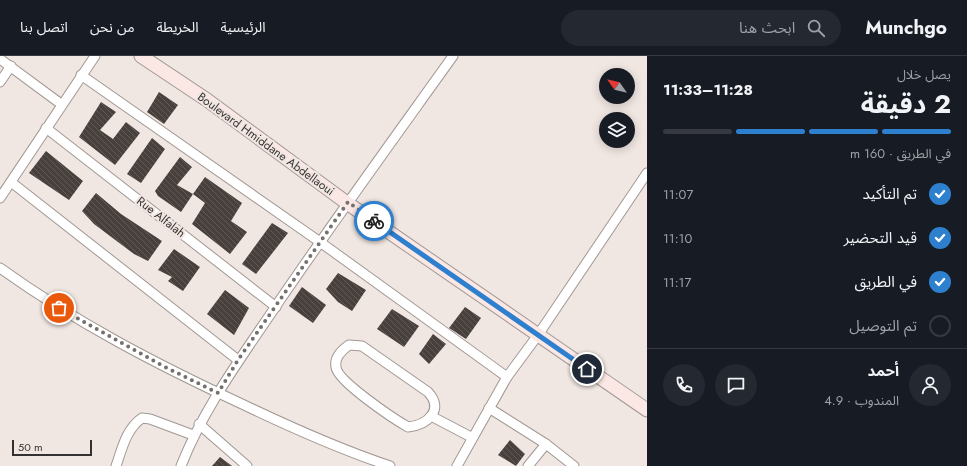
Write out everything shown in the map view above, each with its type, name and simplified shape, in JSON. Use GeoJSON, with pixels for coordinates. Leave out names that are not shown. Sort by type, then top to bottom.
{"type":"FeatureCollection","features":[{"type":"Feature","properties":{"kind":"street"},"geometry":{"type":"LineString","coordinates":[[0,198],[61,104],[95,56]]}},
{"type":"Feature","properties":{"kind":"street","name":"Boulevard Hmiddane Abdellaoui"},"geometry":{"type":"LineString","coordinates":[[141,56],[207,100],[348,202],[647,410]]}},
{"type":"Feature","properties":{"kind":"street"},"geometry":{"type":"LineString","coordinates":[[181,466],[199,424],[238,360],[348,202],[453,56]]}},
{"type":"Feature","properties":{"kind":"street"},"geometry":{"type":"LineString","coordinates":[[0,59],[61,104]]}},
{"type":"Feature","properties":{"kind":"street"},"geometry":{"type":"LineString","coordinates":[[0,82],[11,66]]}},
{"type":"Feature","properties":{"kind":"street"},"geometry":{"type":"LineString","coordinates":[[81,76],[320,242],[507,377]]}},
{"type":"Feature","properties":{"kind":"street","name":"Rue Alfalah"},"geometry":{"type":"LineString","coordinates":[[46,128],[276,307]]}},
{"type":"Feature","properties":{"kind":"street"},"geometry":{"type":"LineString","coordinates":[[457,466],[471,438],[507,377],[538,335],[647,172]]}},
{"type":"Feature","properties":{"kind":"street"},"geometry":{"type":"LineString","coordinates":[[11,182],[238,360]]}},
{"type":"Feature","properties":{"kind":"street"},"geometry":{"type":"LineString","coordinates":[[0,268],[70,315],[163,366],[218,393],[296,428],[390,466]]}},
{"type":"Feature","properties":{"kind":"street"},"geometry":{"type":"LineString","coordinates":[[349,345],[362,346],[418,385],[432,397],[435,404],[431,416],[425,422],[415,426],[408,427],[400,423],[344,381],[335,367],[336,360],[342,351],[349,345]]}},
{"type":"Feature","properties":{"kind":"street"},"geometry":{"type":"LineString","coordinates":[[489,408],[546,444],[574,466]]}},
{"type":"Feature","properties":{"kind":"street"},"geometry":{"type":"LineString","coordinates":[[431,416],[471,438]]}},
{"type":"Feature","properties":{"kind":"street"},"geometry":{"type":"LineString","coordinates":[[116,466],[129,430],[134,423],[142,418],[150,419],[194,435]]}},
{"type":"Feature","properties":{"kind":"street"},"geometry":{"type":"LineString","coordinates":[[199,424],[247,466]]}},
{"type":"Feature","properties":{"kind":"street"},"geometry":{"type":"LineString","coordinates":[[528,466],[546,444]]}},
{"type":"Feature","properties":{"kind":"building"},"geometry":{"type":"Polygon","coordinates":[[[159,92],[178,105],[164,124],[147,112],[159,92]]]}},
{"type":"Feature","properties":{"kind":"building"},"geometry":{"type":"Polygon","coordinates":[[[101,102],[116,112],[100,130],[113,139],[126,122],[140,133],[115,165],[79,137],[101,102]]]}},
{"type":"Feature","properties":{"kind":"building"},"geometry":{"type":"Polygon","coordinates":[[[152,138],[165,149],[141,183],[127,174],[152,138]]]}},
{"type":"Feature","properties":{"kind":"building"},"geometry":{"type":"Polygon","coordinates":[[[46,151],[83,181],[69,200],[29,173],[46,151]]]}},
{"type":"Feature","properties":{"kind":"building"},"geometry":{"type":"Polygon","coordinates":[[[180,157],[192,167],[177,185],[193,194],[181,212],[158,196],[155,191],[180,157]]]}},
{"type":"Feature","properties":{"kind":"building"},"geometry":{"type":"Polygon","coordinates":[[[205,177],[242,203],[231,221],[247,232],[230,254],[192,224],[205,203],[193,194],[205,177]]]}},
{"type":"Feature","properties":{"kind":"building"},"geometry":{"type":"Polygon","coordinates":[[[96,193],[121,214],[162,241],[148,261],[134,254],[94,224],[82,211],[96,193]]]}},
{"type":"Feature","properties":{"kind":"building"},"geometry":{"type":"Polygon","coordinates":[[[272,223],[288,233],[256,274],[242,264],[272,223]]]}},
{"type":"Feature","properties":{"kind":"building"},"geometry":{"type":"Polygon","coordinates":[[[174,249],[200,267],[183,291],[168,281],[172,277],[158,270],[174,249]]]}},
{"type":"Feature","properties":{"kind":"building"},"geometry":{"type":"Polygon","coordinates":[[[338,273],[366,290],[352,311],[338,302],[326,289],[338,273]]]}},
{"type":"Feature","properties":{"kind":"building"},"geometry":{"type":"Polygon","coordinates":[[[302,287],[326,305],[313,323],[289,306],[302,287]]]}},
{"type":"Feature","properties":{"kind":"building"},"geometry":{"type":"Polygon","coordinates":[[[225,290],[249,308],[234,335],[207,314],[225,290]]]}},
{"type":"Feature","properties":{"kind":"building"},"geometry":{"type":"Polygon","coordinates":[[[465,307],[481,318],[466,339],[449,328],[465,307]]]}},
{"type":"Feature","properties":{"kind":"building"},"geometry":{"type":"Polygon","coordinates":[[[392,309],[419,326],[404,347],[377,329],[392,309]]]}},
{"type":"Feature","properties":{"kind":"building"},"geometry":{"type":"Polygon","coordinates":[[[433,334],[446,344],[429,364],[419,354],[433,334]]]}},
{"type":"Feature","properties":{"kind":"building"},"geometry":{"type":"Polygon","coordinates":[[[510,440],[525,454],[516,466],[498,455],[510,440]]]}},
{"type":"Feature","properties":{"kind":"building"},"geometry":{"type":"Polygon","coordinates":[[[220,457],[232,466],[212,466],[220,457]]]}},
{"type":"Feature","properties":{"kind":"way so far"},"geometry":{"type":"LineString","coordinates":[[59,308],[163,366],[218,393],[238,360],[348,202],[374,221]]}},
{"type":"Feature","properties":{"kind":"route"},"geometry":{"type":"LineString","coordinates":[[374,221],[587,369]]}}]}
